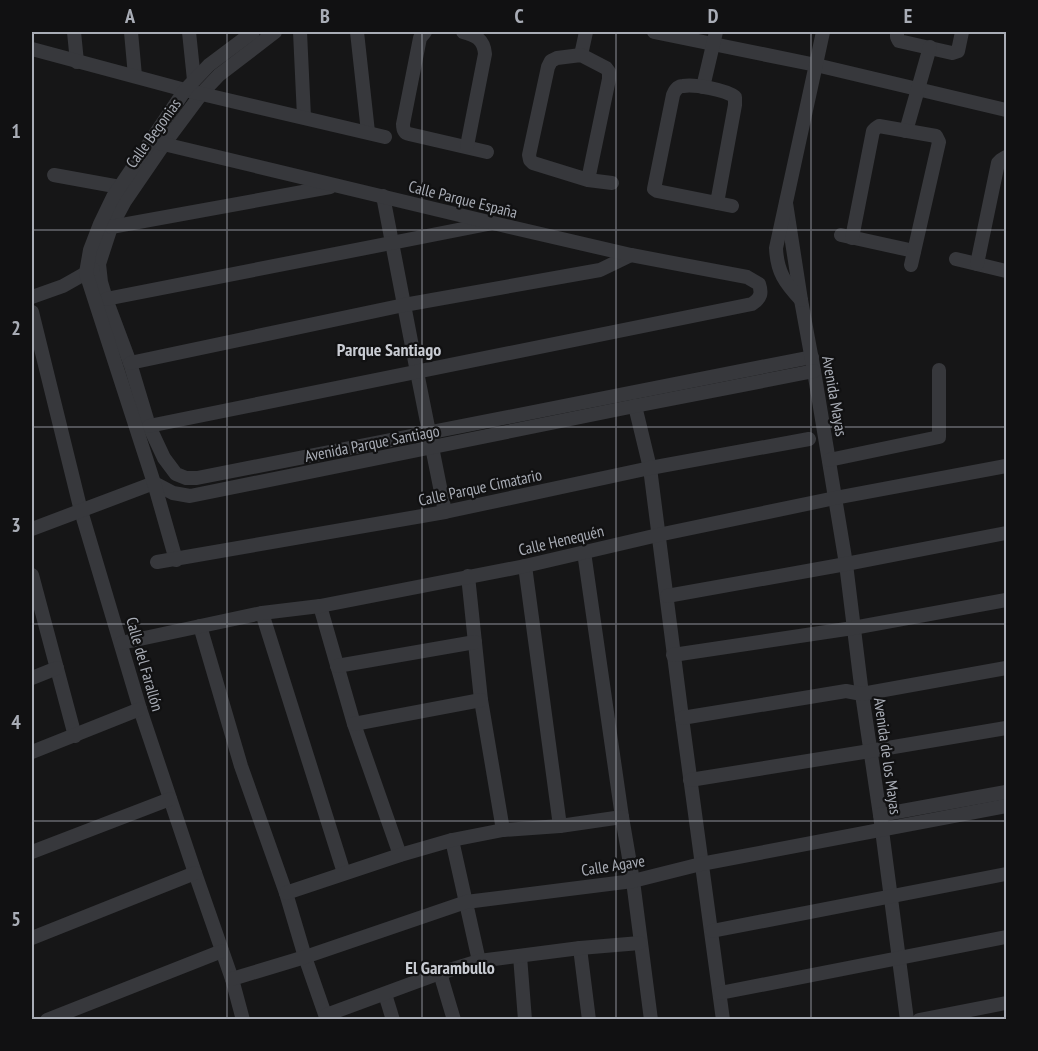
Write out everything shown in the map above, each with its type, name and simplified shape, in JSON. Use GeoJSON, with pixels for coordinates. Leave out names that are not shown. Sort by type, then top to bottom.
{"type":"FeatureCollection","features":[{"type":"Feature","properties":{"kind":"street"},"geometry":{"type":"LineString","coordinates":[[74,32],[77,62]]}},
{"type":"Feature","properties":{"kind":"street"},"geometry":{"type":"LineString","coordinates":[[131,32],[135,76]]}},
{"type":"Feature","properties":{"kind":"street"},"geometry":{"type":"LineString","coordinates":[[189,32],[189,85]]}},
{"type":"Feature","properties":{"kind":"street","name":"Calle Begonias"},"geometry":{"type":"LineString","coordinates":[[99,264],[111,227],[189,85],[209,65],[253,32]]}},
{"type":"Feature","properties":{"kind":"street","name":"Calle Begonias"},"geometry":{"type":"LineString","coordinates":[[86,273],[90,250],[100,224],[120,187],[219,75],[275,32]]}},
{"type":"Feature","properties":{"kind":"street"},"geometry":{"type":"LineString","coordinates":[[300,32],[304,117]]}},
{"type":"Feature","properties":{"kind":"street"},"geometry":{"type":"LineString","coordinates":[[357,32],[368,132]]}},
{"type":"Feature","properties":{"kind":"street"},"geometry":{"type":"LineString","coordinates":[[425,32],[420,38],[403,128],[409,134],[487,152]]}},
{"type":"Feature","properties":{"kind":"street"},"geometry":{"type":"LineString","coordinates":[[463,32],[479,38],[485,54],[467,146]]}},
{"type":"Feature","properties":{"kind":"street"},"geometry":{"type":"LineString","coordinates":[[581,55],[586,32]]}},
{"type":"Feature","properties":{"kind":"street"},"geometry":{"type":"LineString","coordinates":[[654,32],[715,37],[816,65],[1006,110]]}},
{"type":"Feature","properties":{"kind":"street","name":"Avenida Mayas"},"geometry":{"type":"LineString","coordinates":[[823,32],[786,203],[836,498]]}},
{"type":"Feature","properties":{"kind":"street"},"geometry":{"type":"LineString","coordinates":[[897,32],[899,41],[949,52],[957,52],[962,32]]}},
{"type":"Feature","properties":{"kind":"street"},"geometry":{"type":"LineString","coordinates":[[703,87],[715,37]]}},
{"type":"Feature","properties":{"kind":"street"},"geometry":{"type":"LineString","coordinates":[[906,131],[930,47]]}},
{"type":"Feature","properties":{"kind":"street"},"geometry":{"type":"LineString","coordinates":[[32,49],[135,76],[189,85],[202,93],[385,136]]}},
{"type":"Feature","properties":{"kind":"street"},"geometry":{"type":"LineString","coordinates":[[588,180],[609,72],[606,68],[581,55],[557,58],[551,61],[548,67],[529,158],[533,163],[588,180],[612,183]]}},
{"type":"Feature","properties":{"kind":"street"},"geometry":{"type":"LineString","coordinates":[[717,203],[735,97],[730,93],[703,87],[683,86],[674,92],[654,189],[717,203],[732,206]]}},
{"type":"Feature","properties":{"kind":"street"},"geometry":{"type":"LineString","coordinates":[[911,265],[939,142],[936,136],[879,126],[873,131],[846,236],[914,251]]}},
{"type":"Feature","properties":{"kind":"street","name":"Calle Parque España"},"geometry":{"type":"LineString","coordinates":[[158,142],[631,255],[747,277],[759,284],[761,292],[759,300],[752,304],[417,372]]}},
{"type":"Feature","properties":{"kind":"street"},"geometry":{"type":"LineString","coordinates":[[977,264],[998,163],[1006,157]]}},
{"type":"Feature","properties":{"kind":"street"},"geometry":{"type":"LineString","coordinates":[[54,175],[120,187]]}},
{"type":"Feature","properties":{"kind":"street"},"geometry":{"type":"LineString","coordinates":[[111,227],[336,186]]}},
{"type":"Feature","properties":{"kind":"street"},"geometry":{"type":"LineString","coordinates":[[383,196],[430,441],[446,512]]}},
{"type":"Feature","properties":{"kind":"street"},"geometry":{"type":"LineString","coordinates":[[106,299],[493,223]]}},
{"type":"Feature","properties":{"kind":"street"},"geometry":{"type":"LineString","coordinates":[[130,363],[404,305],[600,270],[631,255]]}},
{"type":"Feature","properties":{"kind":"street"},"geometry":{"type":"LineString","coordinates":[[956,259],[1006,271]]}},
{"type":"Feature","properties":{"kind":"street"},"geometry":{"type":"LineString","coordinates":[[32,297],[63,286],[99,264]]}},
{"type":"Feature","properties":{"kind":"street","name":"Avenida Parque Santiago"},"geometry":{"type":"LineString","coordinates":[[99,264],[106,299],[130,363],[149,426],[164,458],[176,474],[186,478],[430,441],[635,406],[813,364]]}},
{"type":"Feature","properties":{"kind":"street"},"geometry":{"type":"LineString","coordinates":[[86,273],[154,483],[176,560]]}},
{"type":"Feature","properties":{"kind":"street","name":"Calle del Farallón"},"geometry":{"type":"LineString","coordinates":[[32,312],[81,511],[140,709],[232,980],[243,1020]]}},
{"type":"Feature","properties":{"kind":"street","name":"Avenida Parque Santiago"},"geometry":{"type":"LineString","coordinates":[[154,483],[173,493],[190,496],[643,390],[813,364]]}},
{"type":"Feature","properties":{"kind":"street"},"geometry":{"type":"LineString","coordinates":[[829,460],[939,437],[939,370]]}},
{"type":"Feature","properties":{"kind":"street"},"geometry":{"type":"LineString","coordinates":[[149,426],[417,372]]}},
{"type":"Feature","properties":{"kind":"street"},"geometry":{"type":"LineString","coordinates":[[635,406],[650,468],[723,1020]]}},
{"type":"Feature","properties":{"kind":"street","name":"Calle Parque Cimatario"},"geometry":{"type":"LineString","coordinates":[[157,562],[446,512],[650,468],[809,439]]}},
{"type":"Feature","properties":{"kind":"street","name":"Calle Henequén"},"geometry":{"type":"LineString","coordinates":[[122,643],[262,614],[320,606],[525,566],[658,535],[1006,466]]}},
{"type":"Feature","properties":{"kind":"street"},"geometry":{"type":"LineString","coordinates":[[32,529],[154,483]]}},
{"type":"Feature","properties":{"kind":"street","name":"Avenida de los Mayas"},"geometry":{"type":"LineString","coordinates":[[836,498],[907,1020]]}},
{"type":"Feature","properties":{"kind":"street"},"geometry":{"type":"LineString","coordinates":[[667,596],[1006,532]]}},
{"type":"Feature","properties":{"kind":"street"},"geometry":{"type":"LineString","coordinates":[[584,552],[633,881],[651,1020]]}},
{"type":"Feature","properties":{"kind":"street"},"geometry":{"type":"LineString","coordinates":[[525,566],[560,826]]}},
{"type":"Feature","properties":{"kind":"street"},"geometry":{"type":"LineString","coordinates":[[32,575],[35,603],[57,668],[75,736]]}},
{"type":"Feature","properties":{"kind":"street"},"geometry":{"type":"LineString","coordinates":[[468,576],[481,700],[503,830]]}},
{"type":"Feature","properties":{"kind":"street"},"geometry":{"type":"LineString","coordinates":[[673,655],[853,628],[1006,600]]}},
{"type":"Feature","properties":{"kind":"street"},"geometry":{"type":"LineString","coordinates":[[320,606],[354,724],[400,855]]}},
{"type":"Feature","properties":{"kind":"street"},"geometry":{"type":"LineString","coordinates":[[262,614],[344,873]]}},
{"type":"Feature","properties":{"kind":"street"},"geometry":{"type":"LineString","coordinates":[[200,626],[241,766],[327,1017],[440,973],[479,961],[640,943]]}},
{"type":"Feature","properties":{"kind":"street"},"geometry":{"type":"LineString","coordinates":[[336,666],[475,642]]}},
{"type":"Feature","properties":{"kind":"street"},"geometry":{"type":"LineString","coordinates":[[32,678],[57,668]]}},
{"type":"Feature","properties":{"kind":"street"},"geometry":{"type":"LineString","coordinates":[[682,718],[846,691],[862,694],[1006,668]]}},
{"type":"Feature","properties":{"kind":"street"},"geometry":{"type":"LineString","coordinates":[[354,724],[481,700]]}},
{"type":"Feature","properties":{"kind":"street"},"geometry":{"type":"LineString","coordinates":[[32,752],[140,709]]}},
{"type":"Feature","properties":{"kind":"street"},"geometry":{"type":"LineString","coordinates":[[690,780],[1006,728]]}},
{"type":"Feature","properties":{"kind":"street"},"geometry":{"type":"LineString","coordinates":[[880,815],[1006,792]]}},
{"type":"Feature","properties":{"kind":"street"},"geometry":{"type":"LineString","coordinates":[[32,852],[170,799]]}},
{"type":"Feature","properties":{"kind":"street","name":"Calle Agave"},"geometry":{"type":"LineString","coordinates":[[232,980],[466,902],[633,881],[701,864],[1006,806]]}},
{"type":"Feature","properties":{"kind":"street"},"geometry":{"type":"LineString","coordinates":[[286,893],[452,840],[503,830],[560,826],[622,817]]}},
{"type":"Feature","properties":{"kind":"street"},"geometry":{"type":"LineString","coordinates":[[452,840],[479,961]]}},
{"type":"Feature","properties":{"kind":"street"},"geometry":{"type":"LineString","coordinates":[[32,938],[195,873]]}},
{"type":"Feature","properties":{"kind":"street"},"geometry":{"type":"LineString","coordinates":[[712,931],[1006,874]]}},
{"type":"Feature","properties":{"kind":"street"},"geometry":{"type":"LineString","coordinates":[[720,993],[1006,936]]}},
{"type":"Feature","properties":{"kind":"street"},"geometry":{"type":"LineString","coordinates":[[580,948],[589,1020]]}},
{"type":"Feature","properties":{"kind":"street"},"geometry":{"type":"LineString","coordinates":[[47,1020],[222,951]]}},
{"type":"Feature","properties":{"kind":"street"},"geometry":{"type":"LineString","coordinates":[[520,956],[525,1020]]}},
{"type":"Feature","properties":{"kind":"street"},"geometry":{"type":"LineString","coordinates":[[440,973],[454,1020]]}},
{"type":"Feature","properties":{"kind":"street"},"geometry":{"type":"LineString","coordinates":[[385,994],[393,1020]]}},
{"type":"Feature","properties":{"kind":"street"},"geometry":{"type":"LineString","coordinates":[[919,1020],[1006,1002]]}},
{"type":"Feature","properties":{"kind":"district","name":"Parque Santiago"},"geometry":{"type":"Point","coordinates":[389,349]}},
{"type":"Feature","properties":{"kind":"district","name":"El Garambullo"},"geometry":{"type":"Point","coordinates":[450,967]}}]}
